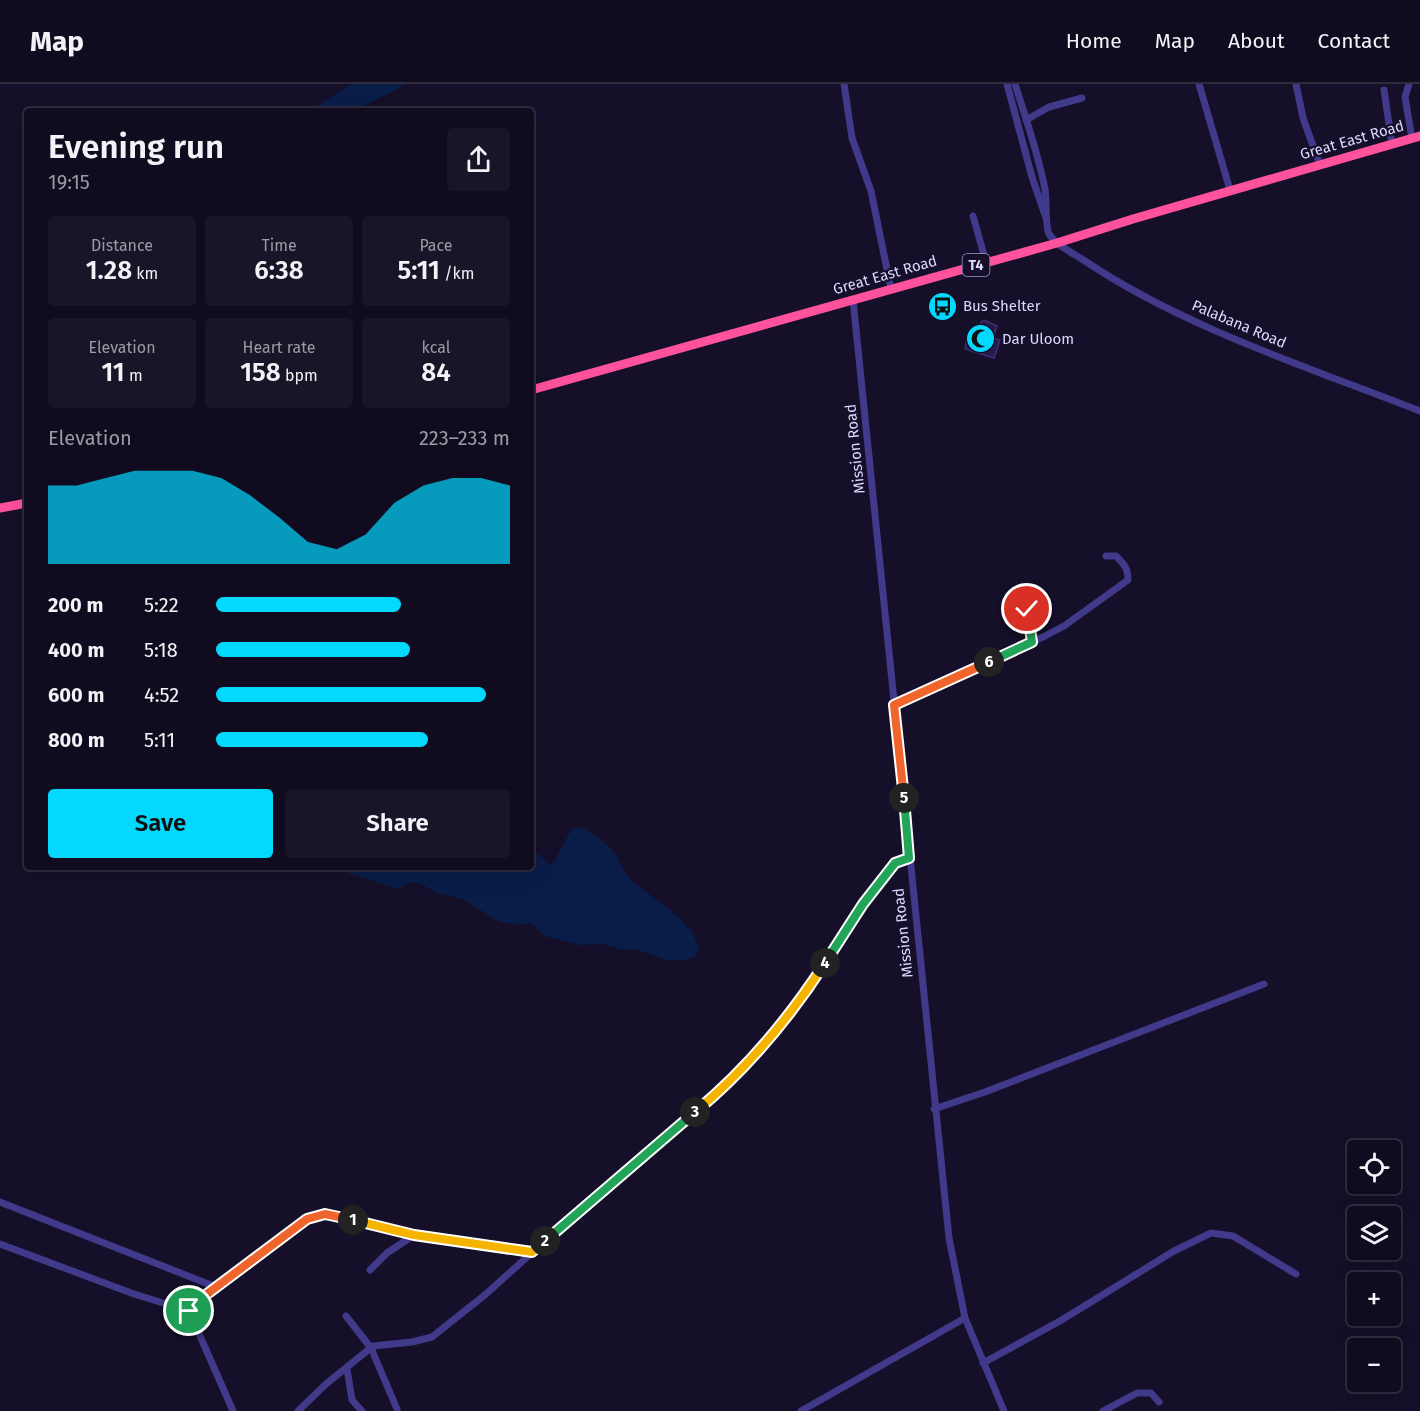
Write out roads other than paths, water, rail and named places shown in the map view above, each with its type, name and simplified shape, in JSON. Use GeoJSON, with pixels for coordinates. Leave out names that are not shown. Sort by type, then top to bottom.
{"type":"FeatureCollection","features":[{"type":"Feature","properties":{"kind":"highway","name":"Great East Road"},"geometry":{"type":"LineString","coordinates":[[534,389],[1058,243],[1230,190],[1416,137]]}},
{"type":"Feature","properties":{"kind":"highway"},"geometry":{"type":"LineString","coordinates":[[0,508],[24,504]]}},
{"type":"Feature","properties":{"kind":"street"},"geometry":{"type":"LineString","coordinates":[[844,84],[852,138],[870,191],[891,289]]}},
{"type":"Feature","properties":{"kind":"street"},"geometry":{"type":"LineString","coordinates":[[1007,84],[1032,177],[1047,220]]}},
{"type":"Feature","properties":{"kind":"street"},"geometry":{"type":"LineString","coordinates":[[1015,84],[1044,187],[1048,230],[1058,243]]}},
{"type":"Feature","properties":{"kind":"street"},"geometry":{"type":"LineString","coordinates":[[1198,84],[1230,190]]}},
{"type":"Feature","properties":{"kind":"street"},"geometry":{"type":"LineString","coordinates":[[1296,84],[1304,118],[1320,165]]}},
{"type":"Feature","properties":{"kind":"street"},"geometry":{"type":"LineString","coordinates":[[1408,84],[1405,97],[1416,137]]}},
{"type":"Feature","properties":{"kind":"street"},"geometry":{"type":"LineString","coordinates":[[1384,90],[1392,144]]}},
{"type":"Feature","properties":{"kind":"street"},"geometry":{"type":"LineString","coordinates":[[1026,120],[1049,107],[1082,98]]}},
{"type":"Feature","properties":{"kind":"street"},"geometry":{"type":"LineString","coordinates":[[974,216],[986,262]]}},
{"type":"Feature","properties":{"kind":"street","name":"Palabana Road"},"geometry":{"type":"LineString","coordinates":[[1058,243],[1126,287],[1173,310],[1258,347],[1420,411]]}},
{"type":"Feature","properties":{"kind":"street","name":"Mission Road"},"geometry":{"type":"LineString","coordinates":[[852,300],[873,479],[934,1109],[952,1262],[965,1318],[1004,1411]]}},
{"type":"Feature","properties":{"kind":"street"},"geometry":{"type":"LineString","coordinates":[[894,705],[1064,626],[1128,580],[1128,569],[1122,562],[1116,556],[1106,556]]}},
{"type":"Feature","properties":{"kind":"street"},"geometry":{"type":"LineString","coordinates":[[1022,596],[1032,642]]}},
{"type":"Feature","properties":{"kind":"street"},"geometry":{"type":"LineString","coordinates":[[298,1411],[327,1384],[378,1344],[404,1343],[432,1337],[486,1294],[704,1104],[766,1045],[787,1020],[863,904],[895,863],[909,858]]}},
{"type":"Feature","properties":{"kind":"street"},"geometry":{"type":"LineString","coordinates":[[934,1109],[985,1092],[1264,984]]}},
{"type":"Feature","properties":{"kind":"street"},"geometry":{"type":"LineString","coordinates":[[0,1202],[216,1287]]}},
{"type":"Feature","properties":{"kind":"street"},"geometry":{"type":"LineString","coordinates":[[189,1311],[195,1303],[307,1219],[322,1214],[388,1227],[414,1235],[532,1252]]}},
{"type":"Feature","properties":{"kind":"street"},"geometry":{"type":"LineString","coordinates":[[983,1363],[1060,1321],[1174,1251],[1211,1233],[1233,1236],[1296,1274]]}},
{"type":"Feature","properties":{"kind":"street"},"geometry":{"type":"LineString","coordinates":[[370,1270],[387,1253],[414,1235]]}},
{"type":"Feature","properties":{"kind":"street"},"geometry":{"type":"LineString","coordinates":[[0,1244],[134,1294],[189,1311],[233,1411]]}},
{"type":"Feature","properties":{"kind":"street"},"geometry":{"type":"LineString","coordinates":[[346,1316],[371,1348],[397,1409]]}},
{"type":"Feature","properties":{"kind":"street"},"geometry":{"type":"LineString","coordinates":[[801,1411],[965,1318]]}},
{"type":"Feature","properties":{"kind":"street"},"geometry":{"type":"LineString","coordinates":[[347,1369],[352,1400],[362,1411]]}},
{"type":"Feature","properties":{"kind":"street"},"geometry":{"type":"LineString","coordinates":[[1103,1411],[1137,1393],[1151,1393],[1159,1402]]}},
{"type":"Feature","properties":{"kind":"water"},"geometry":{"type":"Polygon","coordinates":[[[352,84],[407,84],[360,108],[313,108],[352,84]]]}},
{"type":"Feature","properties":{"kind":"water"},"geometry":{"type":"Polygon","coordinates":[[[575,827],[580,828],[608,846],[630,879],[689,928],[699,951],[696,956],[685,960],[667,960],[636,949],[619,949],[602,944],[579,945],[545,936],[531,923],[514,925],[496,920],[465,900],[435,892],[419,883],[408,883],[398,889],[338,870],[534,870],[534,851],[551,865],[575,827]]]}},
{"type":"Feature","properties":{"kind":"place","name":"Bus Shelter"},"geometry":{"type":"Point","coordinates":[942,306]}},
{"type":"Feature","properties":{"kind":"place","name":"Dar Uloom"},"geometry":{"type":"Point","coordinates":[981,339]}}]}
